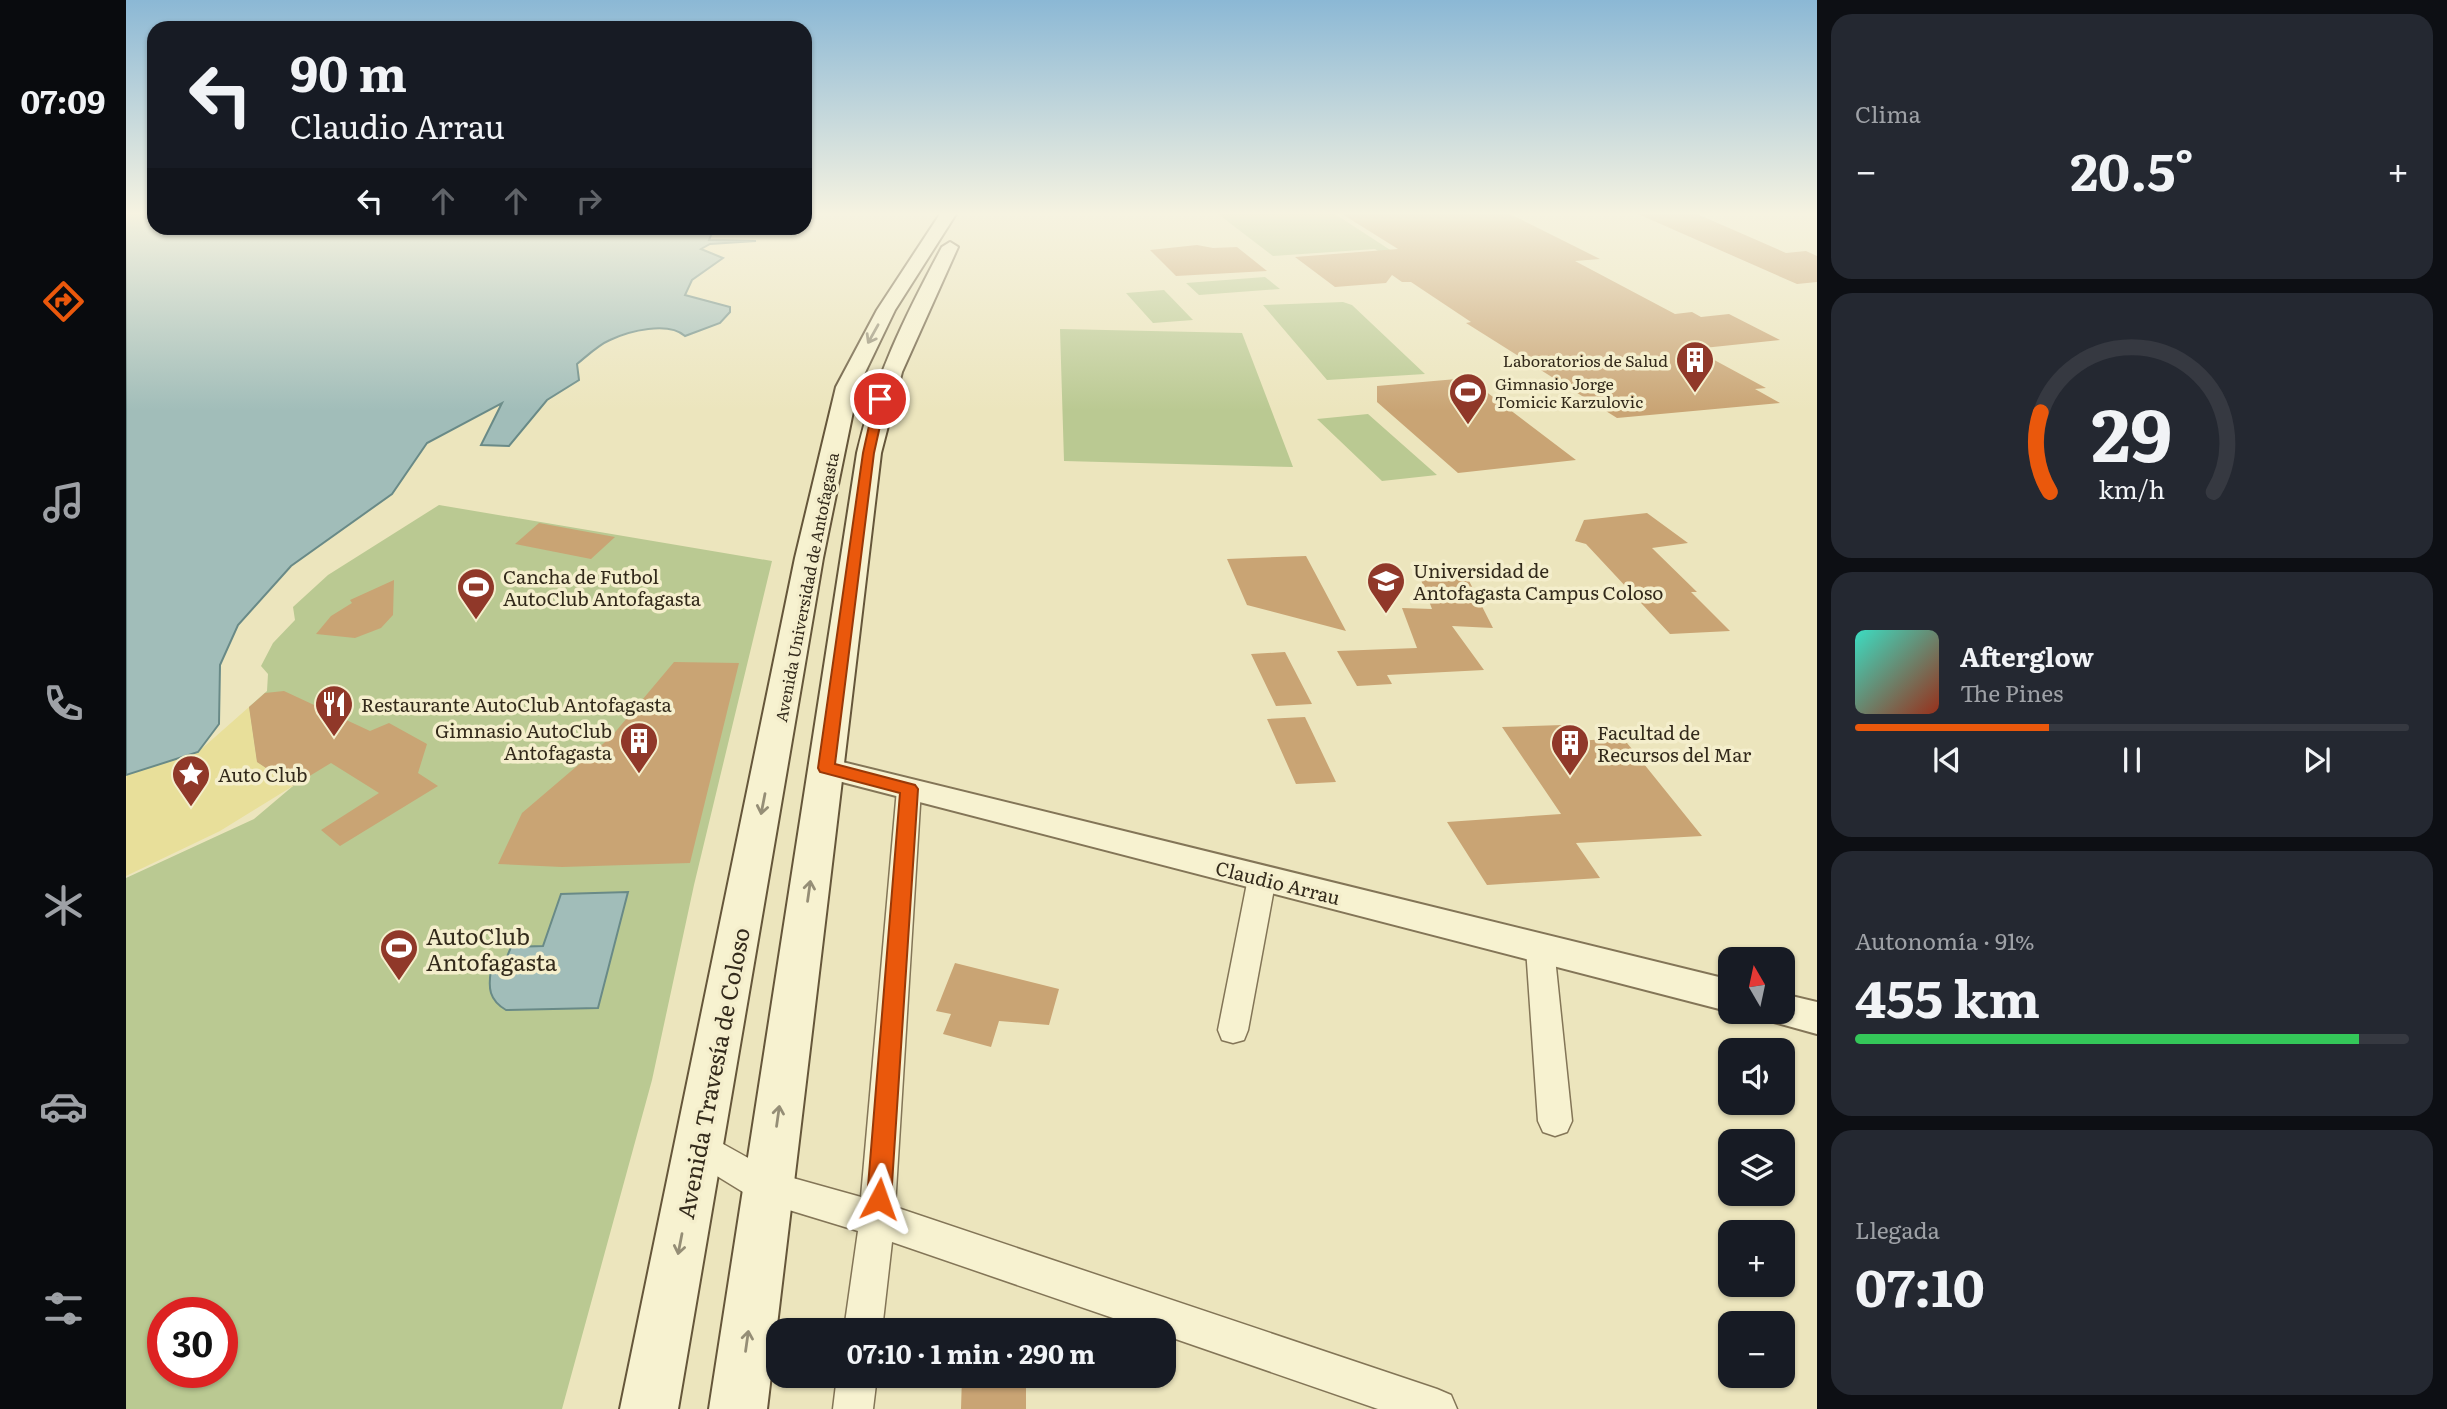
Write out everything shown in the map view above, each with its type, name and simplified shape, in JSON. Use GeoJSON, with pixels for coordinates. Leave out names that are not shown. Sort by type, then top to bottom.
{"type":"FeatureCollection","features":[{"type":"Feature","properties":{"kind":"main road","name":"Avenida Universidad de Antofagasta"},"geometry":{"type":"LineString","coordinates":[[776,737],[809,558],[847,387],[886,310],[909,280]]}},
{"type":"Feature","properties":{"kind":"main road","name":"Avenida Universidad de Antofagasta"},"geometry":{"type":"LineString","coordinates":[[826,768],[869,453],[877,412],[898,349],[928,280]]}},
{"type":"Feature","properties":{"kind":"main road","name":"Avenida Travesía de Coloso"},"geometry":{"type":"LineString","coordinates":[[649,1409],[776,737]]}},
{"type":"Feature","properties":{"kind":"main road"},"geometry":{"type":"LineString","coordinates":[[738,1409],[826,768]]}},
{"type":"Feature","properties":{"kind":"street","name":"Claudio Arrau"},"geometry":{"type":"LineString","coordinates":[[826,768],[1718,993]]}},
{"type":"Feature","properties":{"kind":"street"},"geometry":{"type":"LineString","coordinates":[[865,1318],[877,1219],[909,789]]}},
{"type":"Feature","properties":{"kind":"street"},"geometry":{"type":"LineString","coordinates":[[1233,1030],[1262,878]]}},
{"type":"Feature","properties":{"kind":"street"},"geometry":{"type":"LineString","coordinates":[[1540,948],[1555,1121]]}},
{"type":"Feature","properties":{"kind":"street"},"geometry":{"type":"LineString","coordinates":[[1796,1013],[1817,1018]]}},
{"type":"Feature","properties":{"kind":"street"},"geometry":{"type":"LineString","coordinates":[[698,1146],[768,1188],[877,1219],[1414,1404]]}},
{"type":"Feature","properties":{"kind":"street"},"geometry":{"type":"LineString","coordinates":[[853,1409],[856,1388]]}},
{"type":"Feature","properties":{"kind":"green space"},"geometry":{"type":"Polygon","coordinates":[[[1268,280],[1280,289],[1199,295],[1186,283],[1268,280]]]}},
{"type":"Feature","properties":{"kind":"green space"},"geometry":{"type":"Polygon","coordinates":[[[1164,290],[1193,320],[1153,323],[1126,293],[1164,290]]]}},
{"type":"Feature","properties":{"kind":"green space"},"geometry":{"type":"Polygon","coordinates":[[[1343,302],[1352,305],[1425,374],[1327,380],[1263,305],[1343,302]]]}},
{"type":"Feature","properties":{"kind":"green space"},"geometry":{"type":"Polygon","coordinates":[[[1060,329],[1242,333],[1293,467],[1064,461],[1060,329]]]}},
{"type":"Feature","properties":{"kind":"green space"},"geometry":{"type":"Polygon","coordinates":[[[1368,414],[1437,475],[1382,481],[1317,419],[1368,414]]]}},
{"type":"Feature","properties":{"kind":"green space","name":"AutoClub Antofagasta"},"geometry":{"type":"Polygon","coordinates":[[[439,505],[772,561],[694,885],[652,1080],[562,1409],[126,1409],[126,878],[254,819],[293,786],[257,762],[249,707],[267,691],[268,674],[261,666],[273,643],[295,620],[293,607],[328,575],[439,505]]]}},
{"type":"Feature","properties":{"kind":"sand","name":"Auto Club"},"geometry":{"type":"Polygon","coordinates":[[[249,707],[257,762],[293,786],[220,831],[126,876],[126,775],[198,752],[249,707]]]}},
{"type":"Feature","properties":{"kind":"water"},"geometry":{"type":"Polygon","coordinates":[[[126,280],[692,280],[685,295],[730,307],[730,312],[720,323],[685,336],[678,331],[659,328],[627,333],[606,342],[577,364],[579,380],[547,400],[509,446],[481,445],[502,403],[427,443],[392,494],[291,566],[238,625],[220,665],[219,724],[198,752],[126,775],[126,280]]]}},
{"type":"Feature","properties":{"kind":"water"},"geometry":{"type":"Polygon","coordinates":[[[628,892],[598,1008],[506,1010],[496,1002],[490,988],[491,970],[502,969],[511,947],[543,946],[561,894],[628,892]]]}},
{"type":"Feature","properties":{"kind":"building"},"geometry":{"type":"Polygon","coordinates":[[[1325,280],[1388,280],[1386,283],[1335,287],[1325,280]]]}},
{"type":"Feature","properties":{"kind":"building"},"geometry":{"type":"Polygon","coordinates":[[[1399,280],[1610,280],[1675,314],[1692,312],[1701,317],[1729,314],[1780,340],[1694,349],[1766,388],[1755,389],[1780,403],[1617,418],[1466,323],[1471,322],[1411,282],[1399,280]]]}},
{"type":"Feature","properties":{"kind":"building"},"geometry":{"type":"Polygon","coordinates":[[[1787,280],[1817,280],[1817,282],[1797,284],[1787,280]]]}},
{"type":"Feature","properties":{"kind":"building","name":"Gimnasio Jorge Tomicic Karzulovic"},"geometry":{"type":"Polygon","coordinates":[[[1468,378],[1576,460],[1458,473],[1377,402],[1377,386],[1468,378]]]}},
{"type":"Feature","properties":{"kind":"building"},"geometry":{"type":"Polygon","coordinates":[[[1647,513],[1688,543],[1652,548],[1697,592],[1691,592],[1730,631],[1670,634],[1586,544],[1575,541],[1584,520],[1647,513]]]}},
{"type":"Feature","properties":{"kind":"building"},"geometry":{"type":"Polygon","coordinates":[[[539,523],[615,537],[591,559],[515,544],[539,523]]]}},
{"type":"Feature","properties":{"kind":"building"},"geometry":{"type":"Polygon","coordinates":[[[1306,556],[1346,631],[1247,605],[1227,559],[1306,556]]]}},
{"type":"Feature","properties":{"kind":"building"},"geometry":{"type":"Polygon","coordinates":[[[1415,564],[1462,567],[1493,628],[1452,626],[1484,670],[1387,675],[1392,684],[1357,686],[1337,651],[1417,648],[1402,608],[1432,609],[1415,564]]]}},
{"type":"Feature","properties":{"kind":"building"},"geometry":{"type":"Polygon","coordinates":[[[394,580],[393,615],[381,628],[355,638],[316,634],[331,616],[352,603],[350,600],[394,580]]]}},
{"type":"Feature","properties":{"kind":"building"},"geometry":{"type":"Polygon","coordinates":[[[1285,652],[1312,704],[1276,706],[1251,654],[1285,652]]]}},
{"type":"Feature","properties":{"kind":"building","name":"Gimnasio AutoClub Antofagasta"},"geometry":{"type":"Polygon","coordinates":[[[674,662],[739,663],[690,863],[562,867],[498,864],[522,813],[611,737],[674,662]]]}},
{"type":"Feature","properties":{"kind":"building","name":"Restaurante AutoClub Antofagasta"},"geometry":{"type":"Polygon","coordinates":[[[284,691],[370,731],[389,723],[427,744],[418,773],[438,786],[340,846],[321,830],[379,793],[331,763],[293,786],[257,762],[249,707],[265,693],[284,691]]]}},
{"type":"Feature","properties":{"kind":"building"},"geometry":{"type":"Polygon","coordinates":[[[1305,717],[1336,782],[1296,784],[1267,719],[1305,717]]]}},
{"type":"Feature","properties":{"kind":"building","name":"Facultad de Recursos del Mar"},"geometry":{"type":"Polygon","coordinates":[[[1563,725],[1576,741],[1623,738],[1702,836],[1576,843],[1600,878],[1487,885],[1447,822],[1561,814],[1502,727],[1563,725]]]}},
{"type":"Feature","properties":{"kind":"building"},"geometry":{"type":"Polygon","coordinates":[[[955,963],[1059,989],[1049,1025],[999,1021],[991,1047],[943,1034],[951,1014],[936,1011],[955,963]]]}},
{"type":"Feature","properties":{"kind":"building"},"geometry":{"type":"Polygon","coordinates":[[[962,1388],[1026,1388],[1026,1409],[961,1409],[962,1388]]]}},
{"type":"Feature","properties":{"kind":"place","name":"Laboratorios de Salud"},"geometry":{"type":"Point","coordinates":[1695,394]}},
{"type":"Feature","properties":{"kind":"place","name":"Gimnasio Jorge Tomicic Karzulovic"},"geometry":{"type":"Point","coordinates":[1468,426]}},
{"type":"Feature","properties":{"kind":"place","name":"Universidad de Antofagasta Campus Coloso"},"geometry":{"type":"Point","coordinates":[1386,615]}},
{"type":"Feature","properties":{"kind":"place","name":"Cancha de Futbol AutoClub Antofagasta"},"geometry":{"type":"Point","coordinates":[476,621]}},
{"type":"Feature","properties":{"kind":"place","name":"Restaurante AutoClub Antofagasta"},"geometry":{"type":"Point","coordinates":[334,738]}},
{"type":"Feature","properties":{"kind":"place","name":"Gimnasio AutoClub Antofagasta"},"geometry":{"type":"Point","coordinates":[639,775]}},
{"type":"Feature","properties":{"kind":"place","name":"Facultad de Recursos del Mar"},"geometry":{"type":"Point","coordinates":[1570,777]}},
{"type":"Feature","properties":{"kind":"place","name":"Auto Club"},"geometry":{"type":"Point","coordinates":[191,808]}},
{"type":"Feature","properties":{"kind":"place","name":"AutoClub Antofagasta"},"geometry":{"type":"Point","coordinates":[399,982]}},
{"type":"Feature","properties":{"kind":"route"},"geometry":{"type":"LineString","coordinates":[[879,1199],[909,789],[826,768],[869,453],[880,399]]}}]}
